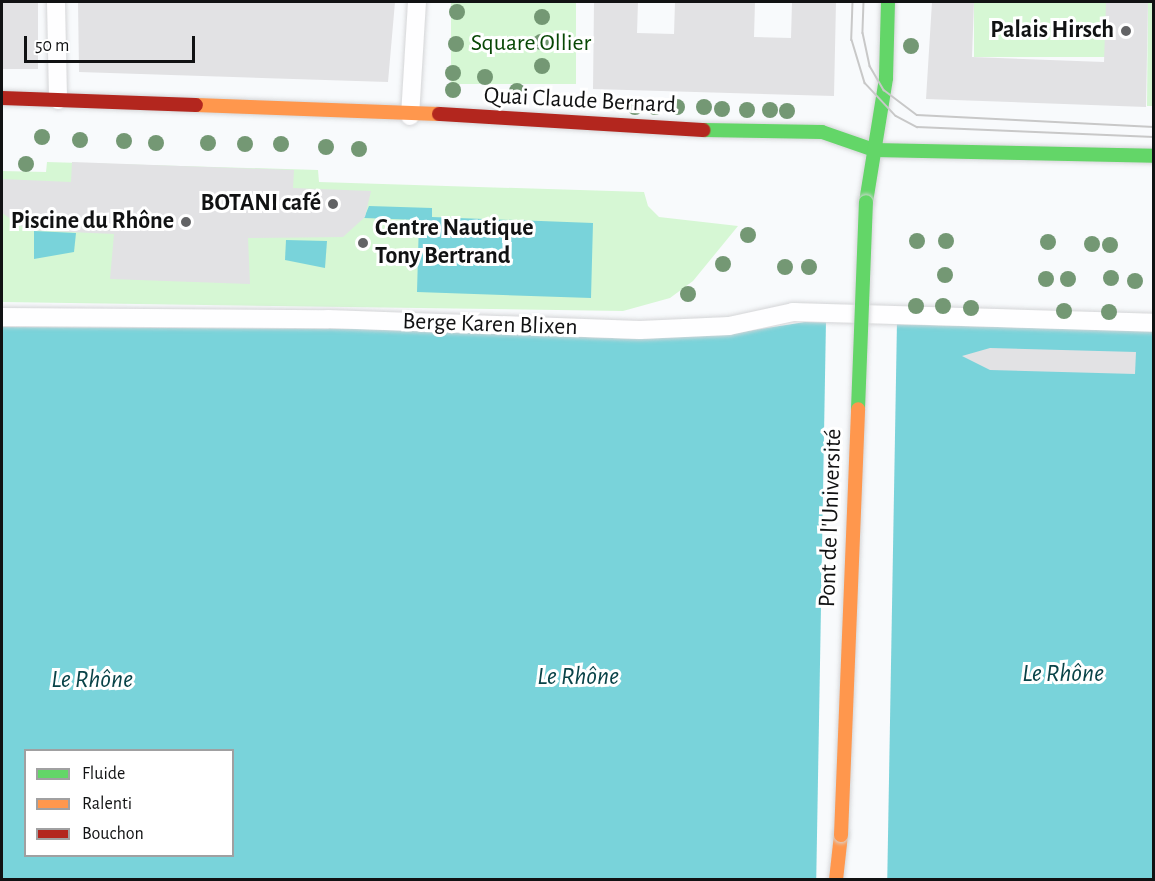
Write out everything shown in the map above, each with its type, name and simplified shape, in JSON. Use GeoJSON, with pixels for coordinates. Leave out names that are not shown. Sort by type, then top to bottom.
{"type":"FeatureCollection","features":[{"type":"Feature","properties":{"kind":"main road","name":"Pont de l'Université"},"geometry":{"type":"LineString","coordinates":[[842,879],[841,835],[866,202],[886,78],[888,2]]}},
{"type":"Feature","properties":{"kind":"main road","name":"Quai Claude Bernard"},"geometry":{"type":"LineString","coordinates":[[2,98],[410,116],[573,119],[626,129],[822,132],[874,150],[1154,156]]}},
{"type":"Feature","properties":{"kind":"main road","name":"Pont de l'Université"},"geometry":{"type":"LineString","coordinates":[[836,879],[841,835]]}},
{"type":"Feature","properties":{"kind":"street"},"geometry":{"type":"LineString","coordinates":[[56,2],[58,100]]}},
{"type":"Feature","properties":{"kind":"street"},"geometry":{"type":"LineString","coordinates":[[410,116],[417,2]]}},
{"type":"Feature","properties":{"kind":"street","name":"Berge Karen Blixen"},"geometry":{"type":"LineString","coordinates":[[2,317],[328,319],[640,330],[729,326],[793,312],[977,320],[1154,323]]}},
{"type":"Feature","properties":{"kind":"green space","name":"Square Ollier"},"geometry":{"type":"Polygon","coordinates":[[[451,2],[576,2],[576,84],[451,84],[451,2]]]}},
{"type":"Feature","properties":{"kind":"green space"},"geometry":{"type":"Polygon","coordinates":[[[974,2],[1106,2],[1106,57],[974,57],[974,2]]]}},
{"type":"Feature","properties":{"kind":"green space"},"geometry":{"type":"Polygon","coordinates":[[[1148,2],[1153,2],[1153,106],[1147,106],[1148,2]]]}},
{"type":"Feature","properties":{"kind":"green space","name":"Centre Nautique Tony Bertrand"},"geometry":{"type":"Polygon","coordinates":[[[47,162],[318,170],[319,182],[644,192],[648,206],[659,217],[738,226],[693,281],[670,298],[623,311],[2,302],[2,171],[46,172],[47,162]]]}},
{"type":"Feature","properties":{"kind":"water"},"geometry":{"type":"Polygon","coordinates":[[[369,206],[432,208],[432,217],[593,223],[591,298],[417,292],[419,220],[364,218],[369,206]]]}},
{"type":"Feature","properties":{"kind":"water"},"geometry":{"type":"Polygon","coordinates":[[[34,231],[76,233],[74,252],[34,259],[34,231]]]}},
{"type":"Feature","properties":{"kind":"water"},"geometry":{"type":"Polygon","coordinates":[[[286,240],[327,241],[325,268],[285,260],[286,240]]]}},
{"type":"Feature","properties":{"kind":"water","name":"Le Rhône"},"geometry":{"type":"Polygon","coordinates":[[[805,322],[1153,331],[1153,879],[2,879],[2,327],[365,329],[639,339],[729,334],[805,322]]]}},
{"type":"Feature","properties":{"kind":"pier"},"geometry":{"type":"Polygon","coordinates":[[[826,320],[897,321],[887,880],[816,879],[826,320]]]}},
{"type":"Feature","properties":{"kind":"building"},"geometry":{"type":"Polygon","coordinates":[[[2,2],[38,2],[38,69],[2,69],[2,2]]]}},
{"type":"Feature","properties":{"kind":"building"},"geometry":{"type":"Polygon","coordinates":[[[78,2],[395,2],[388,82],[79,72],[78,2]]]}},
{"type":"Feature","properties":{"kind":"building"},"geometry":{"type":"Polygon","coordinates":[[[594,2],[638,2],[637,33],[674,34],[675,2],[755,2],[754,37],[791,38],[792,2],[836,2],[834,96],[593,89],[594,2]]]}},
{"type":"Feature","properties":{"kind":"building"},"geometry":{"type":"Polygon","coordinates":[[[932,2],[974,2],[972,57],[1104,62],[1106,2],[1148,2],[1146,107],[926,99],[932,2]]]}},
{"type":"Feature","properties":{"kind":"building","name":"Piscine du Rhône"},"geometry":{"type":"Polygon","coordinates":[[[72,162],[294,170],[293,188],[371,191],[365,217],[343,237],[248,238],[250,284],[110,279],[114,234],[27,230],[2,213],[2,179],[71,182],[72,162]]]}},
{"type":"Feature","properties":{"kind":"building"},"geometry":{"type":"Polygon","coordinates":[[[990,348],[1136,352],[1135,374],[990,370],[962,356],[990,348]]]}},
{"type":"Feature","properties":{"kind":"tram line"},"geometry":{"type":"LineString","coordinates":[[853,2],[852,40],[865,83],[896,116],[917,127],[1154,137]]}},
{"type":"Feature","properties":{"kind":"tram line"},"geometry":{"type":"LineString","coordinates":[[864,2],[863,33],[870,66],[884,90],[917,115],[1154,127]]}},
{"type":"Feature","properties":{"kind":"traffic: fast"},"geometry":{"type":"LineString","coordinates":[[866,202],[886,78],[888,2]]}},
{"type":"Feature","properties":{"kind":"traffic: fast"},"geometry":{"type":"LineString","coordinates":[[704,130],[822,132],[874,150],[1154,156]]}},
{"type":"Feature","properties":{"kind":"traffic: fast"},"geometry":{"type":"LineString","coordinates":[[858,409],[866,202]]}},
{"type":"Feature","properties":{"kind":"traffic: slow"},"geometry":{"type":"LineString","coordinates":[[196,105],[439,114]]}},
{"type":"Feature","properties":{"kind":"traffic: slow"},"geometry":{"type":"LineString","coordinates":[[841,835],[858,409]]}},
{"type":"Feature","properties":{"kind":"traffic: slow"},"geometry":{"type":"LineString","coordinates":[[836,880],[841,835]]}},
{"type":"Feature","properties":{"kind":"traffic: jam"},"geometry":{"type":"LineString","coordinates":[[2,98],[196,105]]}},
{"type":"Feature","properties":{"kind":"traffic: jam"},"geometry":{"type":"LineString","coordinates":[[439,114],[704,130]]}},
{"type":"Feature","properties":{"kind":"place","name":"Palais Hirsch"},"geometry":{"type":"Point","coordinates":[1126,31]}},
{"type":"Feature","properties":{"kind":"place","name":"BOTANI café"},"geometry":{"type":"Point","coordinates":[333,204]}},
{"type":"Feature","properties":{"kind":"place","name":"Piscine du Rhône"},"geometry":{"type":"Point","coordinates":[186,222]}},
{"type":"Feature","properties":{"kind":"place","name":"Centre Nautique Tony Bertrand"},"geometry":{"type":"Point","coordinates":[363,243]}}]}
